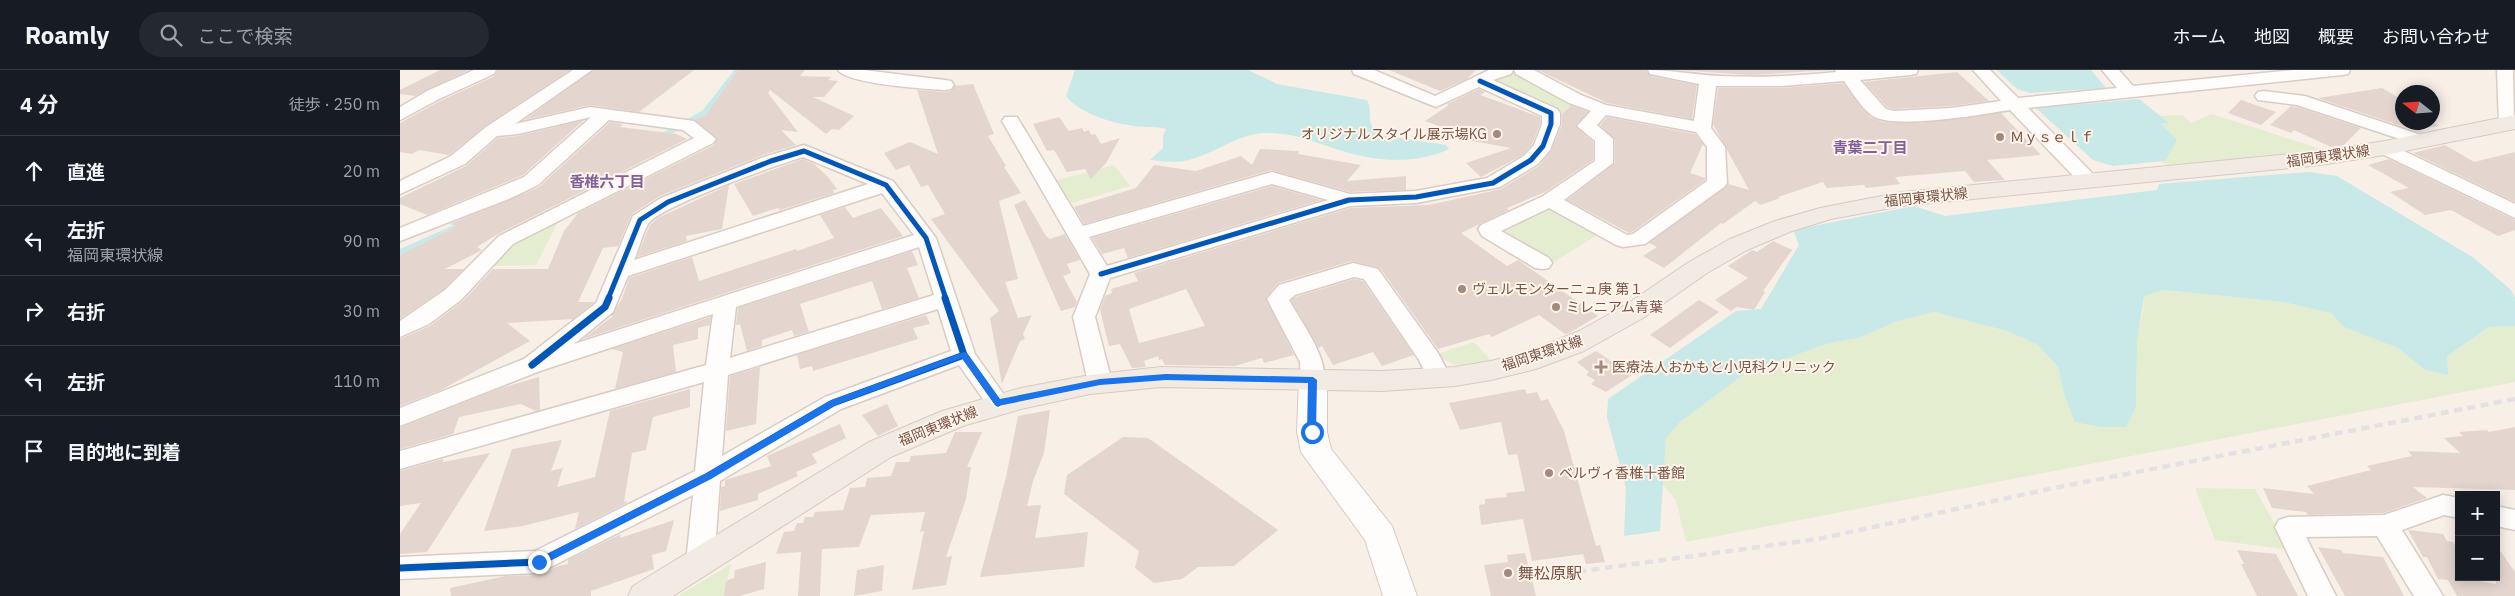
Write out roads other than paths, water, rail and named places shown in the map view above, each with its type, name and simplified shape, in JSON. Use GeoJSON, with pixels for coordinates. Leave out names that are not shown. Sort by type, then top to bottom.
{"type":"FeatureCollection","features":[{"type":"Feature","properties":{"kind":"main road","name":"福岡東環状線"},"geometry":{"type":"LineString","coordinates":[[644,596],[700,563],[806,493],[884,447],[948,419],[998,403],[1100,382],[1166,377],[1376,381],[1439,378],[1525,362],[1578,344],[1644,306],[1712,258],[1759,234],[1803,218],[1836,209],[1902,199],[2320,158],[2507,127]]}},
{"type":"Feature","properties":{"kind":"street"},"geometry":{"type":"LineString","coordinates":[[400,115],[433,95],[488,70]]}},
{"type":"Feature","properties":{"kind":"street"},"geometry":{"type":"LineString","coordinates":[[400,188],[458,160],[492,131],[584,70]]}},
{"type":"Feature","properties":{"kind":"street"},"geometry":{"type":"LineString","coordinates":[[846,70],[892,81],[944,85]]}},
{"type":"Feature","properties":{"kind":"street"},"geometry":{"type":"LineString","coordinates":[[1360,70],[1436,102],[1505,70]]}},
{"type":"Feature","properties":{"kind":"street"},"geometry":{"type":"LineString","coordinates":[[1522,70],[1575,98],[1602,109],[1702,128],[1716,147],[1717,183],[1638,240],[1623,241],[1550,200]]}},
{"type":"Feature","properties":{"kind":"street"},"geometry":{"type":"LineString","coordinates":[[1656,70],[1708,80],[1910,70]]}},
{"type":"Feature","properties":{"kind":"street"},"geometry":{"type":"LineString","coordinates":[[1981,70],[2088,180]]}},
{"type":"Feature","properties":{"kind":"street"},"geometry":{"type":"LineString","coordinates":[[2110,70],[2129,92]]}},
{"type":"Feature","properties":{"kind":"street"},"geometry":{"type":"LineString","coordinates":[[1845,72],[1880,113],[1894,116],[1951,113],[2014,104],[2342,70]]}},
{"type":"Feature","properties":{"kind":"street"},"geometry":{"type":"LineString","coordinates":[[2505,70],[2508,92],[2507,127]]}},
{"type":"Feature","properties":{"kind":"street"},"geometry":{"type":"LineString","coordinates":[[1702,128],[1708,80]]}},
{"type":"Feature","properties":{"kind":"street"},"geometry":{"type":"LineString","coordinates":[[1101,274],[1349,200],[1416,197],[1493,183],[1531,160],[1543,146],[1551,124],[1551,112],[1480,81]]}},
{"type":"Feature","properties":{"kind":"street"},"geometry":{"type":"LineString","coordinates":[[2264,96],[2299,100],[2421,141]]}},
{"type":"Feature","properties":{"kind":"street"},"geometry":{"type":"LineString","coordinates":[[1542,263],[1489,232],[1488,229],[1550,200],[1604,162],[1604,140],[1586,126],[1602,109]]}},
{"type":"Feature","properties":{"kind":"street"},"geometry":{"type":"LineString","coordinates":[[400,330],[421,319],[453,295],[506,240],[708,140],[688,125],[590,112],[518,129],[492,131]]}},
{"type":"Feature","properties":{"kind":"street"},"geometry":{"type":"LineString","coordinates":[[2347,116],[2379,112]]}},
{"type":"Feature","properties":{"kind":"street"},"geometry":{"type":"LineString","coordinates":[[400,235],[504,194],[531,181],[605,114]]}},
{"type":"Feature","properties":{"kind":"street"},"geometry":{"type":"LineString","coordinates":[[1011,120],[1101,274]]}},
{"type":"Feature","properties":{"kind":"street"},"geometry":{"type":"LineString","coordinates":[[2385,148],[2515,212]]}},
{"type":"Feature","properties":{"kind":"street"},"geometry":{"type":"LineString","coordinates":[[532,365],[605,307],[640,220],[668,202],[770,161],[804,151],[886,185],[926,238],[964,354],[998,403]]}},
{"type":"Feature","properties":{"kind":"street"},"geometry":{"type":"LineString","coordinates":[[1078,234],[1272,178],[1349,200]]}},
{"type":"Feature","properties":{"kind":"street"},"geometry":{"type":"LineString","coordinates":[[620,272],[886,185]]}},
{"type":"Feature","properties":{"kind":"street"},"geometry":{"type":"LineString","coordinates":[[400,216],[424,224]]}},
{"type":"Feature","properties":{"kind":"street"},"geometry":{"type":"LineString","coordinates":[[400,417],[532,365],[926,238]]}},
{"type":"Feature","properties":{"kind":"street"},"geometry":{"type":"LineString","coordinates":[[1400,596],[1380,535],[1316,452],[1312,432],[1312,362],[1278,299],[1287,290],[1353,270],[1370,274],[1430,358],[1439,378]]}},
{"type":"Feature","properties":{"kind":"street"},"geometry":{"type":"LineString","coordinates":[[1100,382],[1084,317],[1101,274]]}},
{"type":"Feature","properties":{"kind":"street"},"geometry":{"type":"LineString","coordinates":[[400,460],[717,370],[946,299]]}},
{"type":"Feature","properties":{"kind":"street"},"geometry":{"type":"LineString","coordinates":[[700,563],[717,370],[726,302]]}},
{"type":"Feature","properties":{"kind":"street"},"geometry":{"type":"LineString","coordinates":[[400,568],[539,562],[708,476],[832,403],[964,354]]}},
{"type":"Feature","properties":{"kind":"street"},"geometry":{"type":"LineString","coordinates":[[2322,596],[2288,526],[2385,525],[2444,505],[2455,507]]}},
{"type":"Feature","properties":{"kind":"street"},"geometry":{"type":"LineString","coordinates":[[2385,525],[2429,596]]}},
{"type":"Feature","properties":{"kind":"water"},"geometry":{"type":"Polygon","coordinates":[[[1075,70],[1248,70],[1277,84],[1367,100],[1370,110],[1370,122],[1381,135],[1446,145],[1449,149],[1421,158],[1406,160],[1376,159],[1292,135],[1267,133],[1245,137],[1205,155],[1184,161],[1150,160],[1163,148],[1163,136],[1166,129],[1116,123],[1097,117],[1079,108],[1066,96],[1075,70]]]}},
{"type":"Feature","properties":{"kind":"water"},"geometry":{"type":"Polygon","coordinates":[[[1997,70],[2091,70],[2106,88],[2030,93],[2017,89],[1997,70]]]}},
{"type":"Feature","properties":{"kind":"water"},"geometry":{"type":"Polygon","coordinates":[[[2139,99],[2169,123],[2161,124],[2177,140],[2165,161],[2113,166],[2093,160],[2036,108],[2139,99]]]}},
{"type":"Feature","properties":{"kind":"water"},"geometry":{"type":"Polygon","coordinates":[[[2308,172],[2337,176],[2474,258],[2511,290],[2515,298],[2515,326],[2489,327],[2447,356],[2448,375],[2425,370],[2398,348],[2344,327],[2331,313],[2283,302],[2164,290],[2144,296],[2137,344],[2136,407],[2126,427],[2101,427],[2075,422],[2063,391],[2058,367],[2038,345],[2007,331],[1934,312],[1895,322],[1859,338],[1829,343],[1746,373],[1680,422],[1666,438],[1660,531],[1624,536],[1626,488],[1607,417],[1608,399],[1736,311],[1761,309],[1799,245],[1793,230],[1914,206],[1945,216],[2157,190],[2159,184],[2308,172]]]}},
{"type":"Feature","properties":{"kind":"waterway"},"geometry":{"type":"LineString","coordinates":[[660,137],[704,113],[738,70]]}},
{"type":"Feature","properties":{"kind":"waterway"},"geometry":{"type":"LineString","coordinates":[[400,252],[461,225]]}},
{"type":"Feature","properties":{"kind":"railway"},"geometry":{"type":"LineString","coordinates":[[1538,577],[1818,539],[2054,488],[2515,399]]}},
{"type":"Feature","properties":{"kind":"place","name":"オリジナルスタイル展示場KG"},"geometry":{"type":"Point","coordinates":[1497,134]}},
{"type":"Feature","properties":{"kind":"place","name":"Ｍｙｓｅｌｆ"},"geometry":{"type":"Point","coordinates":[2000,137]}},
{"type":"Feature","properties":{"kind":"place","name":"ヴェルモンターニュ庚 第１"},"geometry":{"type":"Point","coordinates":[1462,289]}},
{"type":"Feature","properties":{"kind":"place","name":"ミレニアム青葉"},"geometry":{"type":"Point","coordinates":[1556,307]}},
{"type":"Feature","properties":{"kind":"place","name":"医療法人おかもと小児科クリニック"},"geometry":{"type":"Point","coordinates":[1601,367]}},
{"type":"Feature","properties":{"kind":"place","name":"ベルヴィ香椎十番館"},"geometry":{"type":"Point","coordinates":[1549,473]}},
{"type":"Feature","properties":{"kind":"place","name":"舞松原駅"},"geometry":{"type":"Point","coordinates":[1508,573]}},
{"type":"Feature","properties":{"kind":"district","name":"青葉二丁目"},"geometry":{"type":"Point","coordinates":[1870,147]}},
{"type":"Feature","properties":{"kind":"district","name":"香椎六丁目"},"geometry":{"type":"Point","coordinates":[607,181]}}]}
